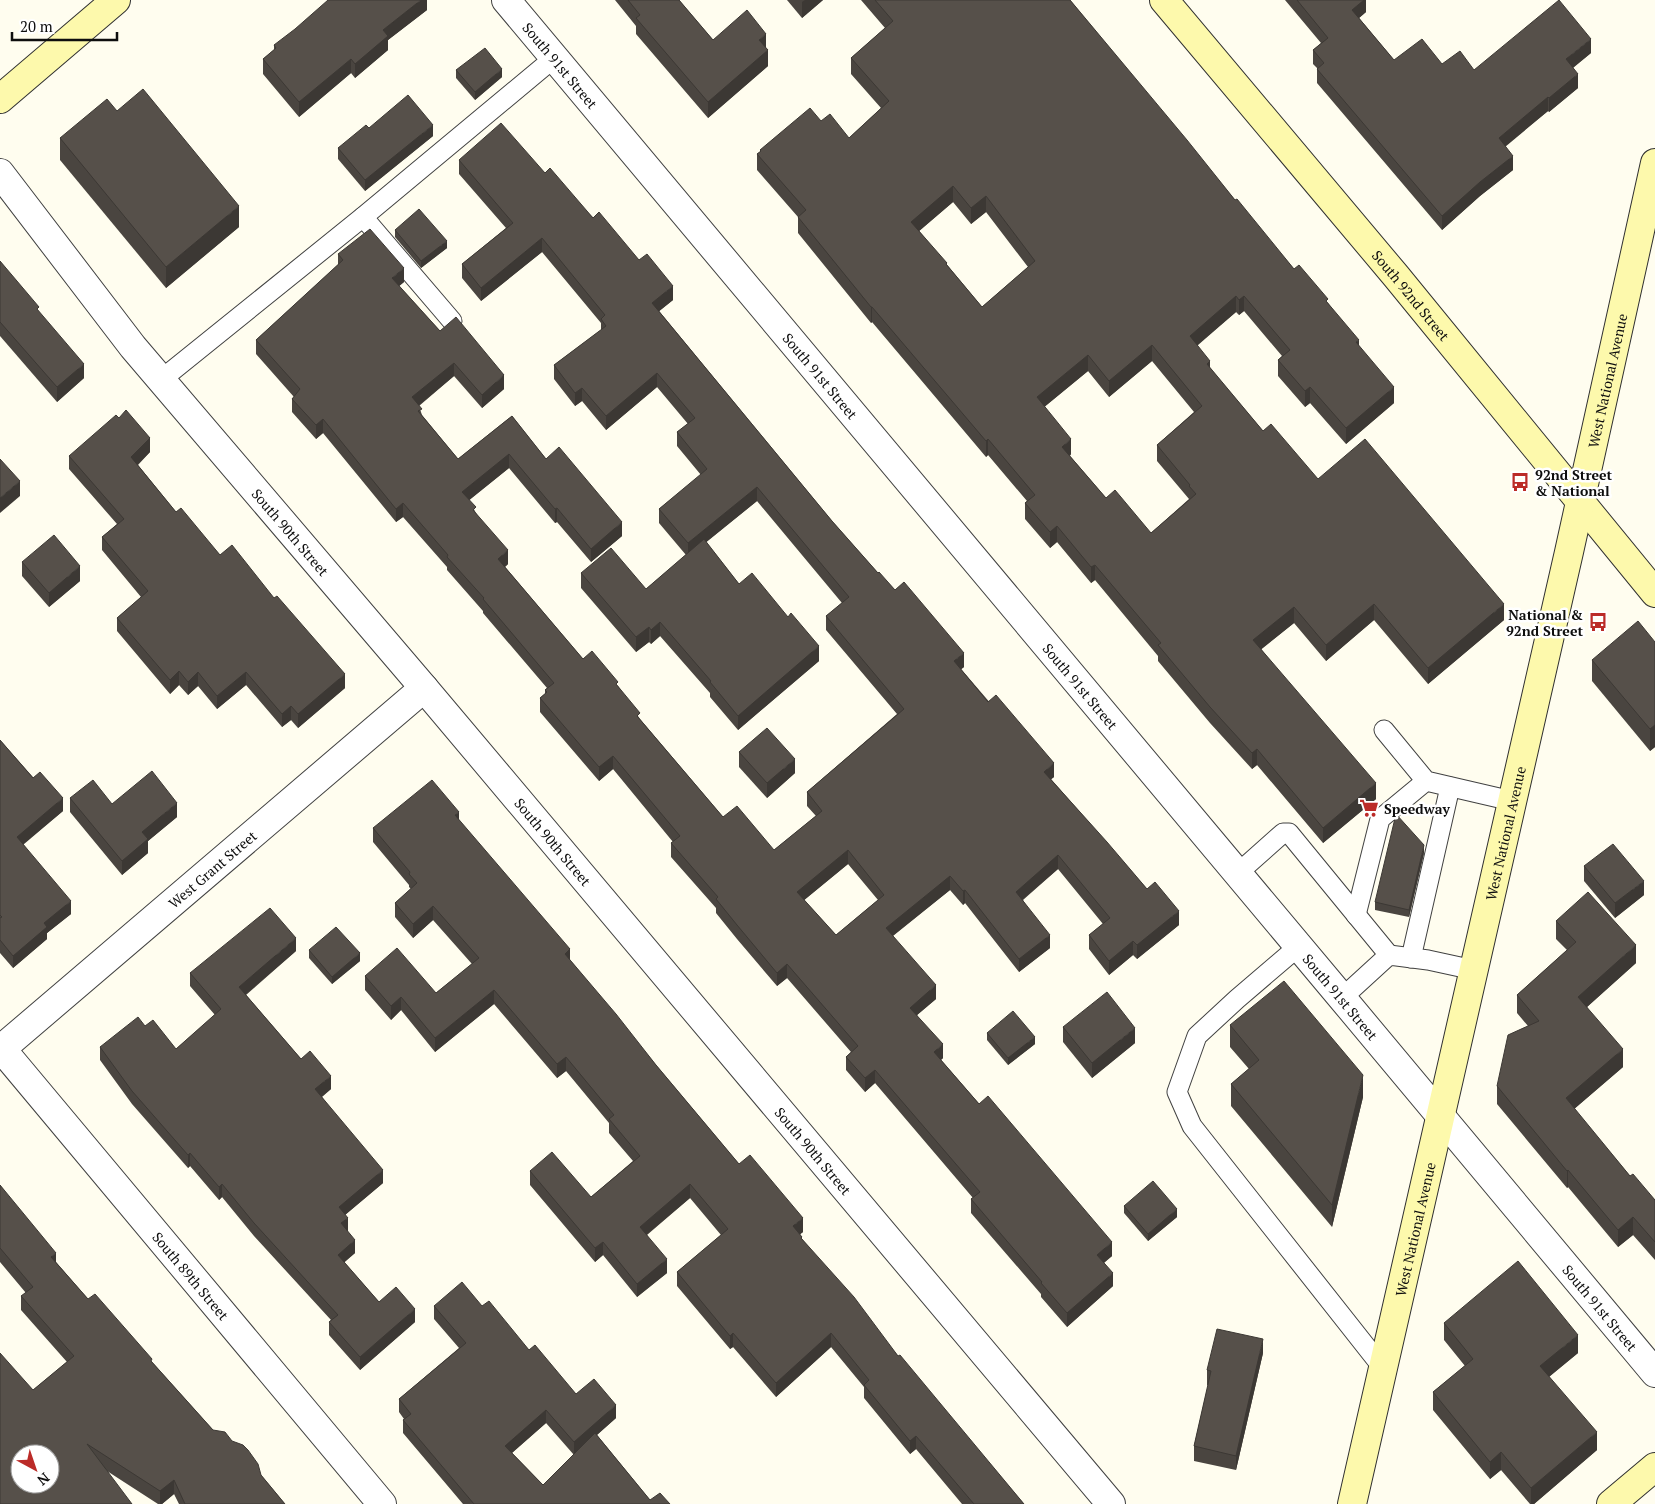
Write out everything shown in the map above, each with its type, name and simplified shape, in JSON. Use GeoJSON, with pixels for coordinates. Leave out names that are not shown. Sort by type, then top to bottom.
{"type":"FeatureCollection","features":[{"type":"Feature","properties":{"kind":"main road"},"geometry":{"type":"LineString","coordinates":[[0,99],[116,0]]}},
{"type":"Feature","properties":{"kind":"main road","name":"South 92nd Street"},"geometry":{"type":"LineString","coordinates":[[1164,0],[1396,276],[1655,593]]}},
{"type":"Feature","properties":{"kind":"main road","name":"West National Avenue"},"geometry":{"type":"LineString","coordinates":[[1352,1504],[1655,163]]}},
{"type":"Feature","properties":{"kind":"main road"},"geometry":{"type":"LineString","coordinates":[[1611,1504],[1655,1467]]}},
{"type":"Feature","properties":{"kind":"street","name":"South 91st Street"},"geometry":{"type":"LineString","coordinates":[[506,0],[1655,1373]]}},
{"type":"Feature","properties":{"kind":"street","name":"South 90th Street"},"geometry":{"type":"LineString","coordinates":[[0,173],[133,347],[424,688],[1017,1390],[1111,1504]]}},
{"type":"Feature","properties":{"kind":"street","name":"West Grant Street"},"geometry":{"type":"LineString","coordinates":[[0,1048],[424,688]]}},
{"type":"Feature","properties":{"kind":"street","name":"South 89th Street"},"geometry":{"type":"LineString","coordinates":[[0,1048],[382,1504]]}},
{"type":"Feature","properties":{"kind":"lane"},"geometry":{"type":"LineString","coordinates":[[162,380],[363,217],[554,58]]}},
{"type":"Feature","properties":{"kind":"lane"},"geometry":{"type":"LineString","coordinates":[[363,217],[452,321]]}},
{"type":"Feature","properties":{"kind":"lane"},"geometry":{"type":"LineString","coordinates":[[1384,730],[1426,782],[1512,801]]}},
{"type":"Feature","properties":{"kind":"lane"},"geometry":{"type":"LineString","coordinates":[[1356,915],[1380,819],[1426,782]]}},
{"type":"Feature","properties":{"kind":"lane"},"geometry":{"type":"LineString","coordinates":[[1412,958],[1450,787]]}},
{"type":"Feature","properties":{"kind":"lane"},"geometry":{"type":"LineString","coordinates":[[1238,873],[1283,833],[1289,833],[1389,955],[1474,970]]}},
{"type":"Feature","properties":{"kind":"lane"},"geometry":{"type":"LineString","coordinates":[[1299,946],[1197,1036],[1177,1092],[1192,1126],[1384,1368]]}},
{"type":"Feature","properties":{"kind":"lane"},"geometry":{"type":"LineString","coordinates":[[1342,998],[1389,955]]}},
{"type":"Feature","properties":{"kind":"building"},"geometry":{"type":"Polygon","coordinates":[[[328,0],[421,0],[383,30],[388,36],[355,64],[351,59],[299,102],[263,59],[276,48],[274,45],[328,0]]]}},
{"type":"Feature","properties":{"kind":"building"},"geometry":{"type":"Polygon","coordinates":[[[628,0],[679,0],[713,40],[747,10],[766,34],[759,40],[768,50],[708,102],[636,18],[640,15],[628,0]]]}},
{"type":"Feature","properties":{"kind":"building"},"geometry":{"type":"Polygon","coordinates":[[[875,0],[1070,0],[1294,269],[1299,265],[1328,299],[1326,301],[1359,340],[1356,342],[1394,387],[1346,428],[1310,387],[1305,391],[1278,360],[1290,350],[1244,296],[1239,300],[1236,296],[1190,336],[1210,361],[1207,364],[1263,431],[1271,424],[1318,479],[1365,439],[1504,604],[1428,668],[1374,604],[1326,645],[1294,607],[1253,640],[1376,783],[1323,828],[1257,749],[1252,753],[1210,707],[1158,645],[1161,643],[1095,565],[1091,567],[1057,526],[1050,532],[1025,503],[1035,495],[871,307],[798,217],[806,210],[757,154],[810,108],[821,121],[830,114],[849,138],[889,101],[851,58],[893,21],[875,0]],[[953,186],[911,222],[982,307],[1035,261],[986,196],[971,208],[953,186]],[[1152,345],[1109,381],[1088,355],[1037,397],[1071,439],[1062,447],[1106,498],[1115,490],[1151,533],[1196,494],[1157,445],[1202,406],[1152,345]]]}},
{"type":"Feature","properties":{"kind":"building"},"geometry":{"type":"Polygon","coordinates":[[[1297,0],[1364,0],[1352,10],[1394,60],[1422,39],[1442,64],[1460,51],[1474,70],[1559,0],[1591,39],[1566,59],[1578,74],[1499,138],[1513,156],[1442,216],[1317,69],[1324,63],[1313,50],[1328,38],[1297,0]]]}},
{"type":"Feature","properties":{"kind":"building"},"geometry":{"type":"Polygon","coordinates":[[[485,48],[502,69],[475,92],[456,70],[485,48]]]}},
{"type":"Feature","properties":{"kind":"building"},"geometry":{"type":"Polygon","coordinates":[[[143,89],[239,206],[166,267],[60,138],[107,99],[117,111],[143,89]]]}},
{"type":"Feature","properties":{"kind":"building"},"geometry":{"type":"Polygon","coordinates":[[[408,95],[433,125],[365,180],[338,148],[366,125],[369,128],[408,95]]]}},
{"type":"Feature","properties":{"kind":"building"},"geometry":{"type":"Polygon","coordinates":[[[501,123],[545,173],[550,168],[593,218],[599,212],[639,260],[647,254],[673,286],[652,303],[832,521],[878,573],[895,590],[904,582],[964,653],[954,661],[988,702],[996,695],[1054,763],[1044,772],[1147,889],[1155,882],[1179,911],[1137,945],[1133,941],[1109,961],[1089,935],[1110,918],[1058,855],[1016,892],[1050,935],[1019,959],[965,890],[963,891],[950,876],[886,928],[936,985],[910,1008],[943,1044],[934,1052],[979,1104],[988,1096],[1112,1242],[1097,1255],[1113,1273],[1067,1313],[971,1199],[980,1192],[875,1070],[865,1078],[846,1057],[858,1046],[787,964],[777,973],[737,925],[716,899],[718,897],[671,843],[680,836],[613,756],[599,767],[540,698],[547,692],[545,690],[554,683],[403,503],[396,509],[323,419],[316,425],[292,399],[300,389],[256,340],[343,260],[338,254],[370,229],[404,268],[392,278],[440,331],[456,317],[504,375],[482,395],[454,363],[412,397],[422,409],[418,411],[458,459],[512,416],[546,459],[559,447],[622,522],[591,549],[509,454],[462,492],[476,507],[473,510],[508,550],[498,559],[583,659],[592,651],[618,682],[616,684],[640,713],[637,716],[723,817],[737,806],[774,850],[822,811],[807,792],[904,709],[826,616],[849,597],[757,487],[688,543],[659,509],[707,469],[677,432],[695,418],[657,373],[606,416],[582,388],[575,393],[554,365],[606,326],[601,319],[605,315],[542,238],[481,288],[462,264],[513,223],[459,160],[501,123]],[[848,850],[797,892],[836,935],[884,895],[848,850]]]}},
{"type":"Feature","properties":{"kind":"building"},"geometry":{"type":"Polygon","coordinates":[[[419,209],[447,241],[421,261],[395,230],[419,209]]]}},
{"type":"Feature","properties":{"kind":"building"},"geometry":{"type":"Polygon","coordinates":[[[0,261],[39,307],[37,309],[84,364],[57,387],[0,322],[0,261]]]}},
{"type":"Feature","properties":{"kind":"building"},"geometry":{"type":"Polygon","coordinates":[[[126,410],[150,438],[131,457],[176,512],[181,508],[220,555],[232,545],[274,598],[277,596],[345,674],[298,714],[291,706],[282,714],[246,672],[217,696],[198,672],[188,682],[179,671],[170,680],[117,618],[148,591],[102,537],[124,519],[69,456],[116,415],[119,418],[126,410]]]}},
{"type":"Feature","properties":{"kind":"building"},"geometry":{"type":"Polygon","coordinates":[[[0,459],[20,481],[0,498],[0,459]]]}},
{"type":"Feature","properties":{"kind":"building"},"geometry":{"type":"Polygon","coordinates":[[[54,535],[80,566],[49,593],[22,562],[54,535]]]}},
{"type":"Feature","properties":{"kind":"building"},"geometry":{"type":"Polygon","coordinates":[[[704,539],[739,584],[752,573],[788,617],[791,613],[819,646],[738,716],[711,681],[660,622],[651,630],[649,627],[636,637],[581,573],[611,548],[646,589],[704,539]]]}},
{"type":"Feature","properties":{"kind":"building"},"geometry":{"type":"Polygon","coordinates":[[[1638,621],[1655,642],[1655,725],[1650,729],[1592,660],[1638,621]]]}},
{"type":"Feature","properties":{"kind":"building"},"geometry":{"type":"Polygon","coordinates":[[[767,728],[795,759],[767,783],[739,752],[767,728]]]}},
{"type":"Feature","properties":{"kind":"building"},"geometry":{"type":"Polygon","coordinates":[[[0,740],[33,778],[40,772],[63,798],[17,837],[71,901],[44,923],[47,927],[13,956],[0,940],[0,918],[2,917],[0,915],[0,740]]]}},
{"type":"Feature","properties":{"kind":"building"},"geometry":{"type":"Polygon","coordinates":[[[152,771],[177,803],[142,832],[148,839],[122,861],[70,798],[93,780],[112,804],[152,771]]]}},
{"type":"Feature","properties":{"kind":"building"},"geometry":{"type":"Polygon","coordinates":[[[432,780],[459,812],[455,815],[570,949],[565,954],[739,1164],[750,1155],[803,1218],[793,1226],[801,1238],[854,1297],[898,1356],[900,1355],[1024,1504],[974,1504],[916,1436],[910,1441],[864,1385],[869,1380],[831,1333],[776,1383],[733,1333],[730,1336],[677,1272],[728,1229],[690,1184],[640,1227],[667,1259],[637,1284],[603,1242],[595,1248],[530,1171],[552,1152],[591,1197],[640,1156],[609,1119],[614,1115],[566,1057],[557,1064],[494,990],[435,1038],[401,997],[391,1006],[365,976],[397,948],[436,993],[479,958],[433,906],[413,924],[395,903],[417,883],[373,828],[432,780]]]}},
{"type":"Feature","properties":{"kind":"building"},"geometry":{"type":"Polygon","coordinates":[[[1396,814],[1424,845],[1409,910],[1375,902],[1396,814]]]}},
{"type":"Feature","properties":{"kind":"building"},"geometry":{"type":"Polygon","coordinates":[[[1613,844],[1644,881],[1615,903],[1584,866],[1613,844]]]}},
{"type":"Feature","properties":{"kind":"building"},"geometry":{"type":"Polygon","coordinates":[[[1588,892],[1636,945],[1578,997],[1623,1049],[1566,1098],[1630,1176],[1633,1174],[1655,1200],[1655,1242],[1633,1217],[1618,1230],[1497,1086],[1508,1035],[1539,1021],[1517,995],[1576,942],[1556,921],[1588,892]]]}},
{"type":"Feature","properties":{"kind":"building"},"geometry":{"type":"Polygon","coordinates":[[[270,908],[296,938],[239,987],[301,1059],[310,1051],[331,1076],[315,1089],[383,1170],[339,1207],[348,1218],[341,1223],[355,1240],[338,1255],[379,1302],[396,1287],[415,1309],[360,1357],[329,1322],[338,1315],[254,1223],[222,1184],[219,1187],[190,1153],[188,1155],[132,1091],[100,1047],[138,1017],[145,1026],[153,1020],[176,1049],[221,1009],[190,973],[270,908]]]}},
{"type":"Feature","properties":{"kind":"building"},"geometry":{"type":"Polygon","coordinates":[[[336,927],[360,953],[332,977],[309,950],[336,927]]]}},
{"type":"Feature","properties":{"kind":"building"},"geometry":{"type":"Polygon","coordinates":[[[1284,981],[1363,1075],[1332,1205],[1231,1084],[1259,1060],[1230,1025],[1284,981]]]}},
{"type":"Feature","properties":{"kind":"building"},"geometry":{"type":"Polygon","coordinates":[[[1107,992],[1135,1028],[1092,1063],[1063,1027],[1107,992]]]}},
{"type":"Feature","properties":{"kind":"building"},"geometry":{"type":"Polygon","coordinates":[[[1013,1011],[1035,1037],[1008,1058],[987,1033],[1013,1011]]]}},
{"type":"Feature","properties":{"kind":"building"},"geometry":{"type":"Polygon","coordinates":[[[1153,1181],[1177,1209],[1148,1234],[1124,1206],[1153,1181]]]}},
{"type":"Feature","properties":{"kind":"building"},"geometry":{"type":"Polygon","coordinates":[[[0,1185],[56,1253],[51,1257],[88,1299],[95,1294],[152,1359],[151,1361],[213,1430],[225,1432],[232,1441],[243,1445],[248,1450],[258,1464],[261,1475],[285,1504],[185,1504],[174,1480],[160,1491],[87,1444],[132,1504],[0,1504],[0,1353],[33,1390],[74,1356],[21,1296],[33,1287],[0,1248],[0,1185]]]}},
{"type":"Feature","properties":{"kind":"building"},"geometry":{"type":"Polygon","coordinates":[[[1518,1261],[1578,1335],[1540,1366],[1597,1432],[1531,1488],[1501,1452],[1490,1462],[1433,1392],[1473,1359],[1444,1323],[1518,1261]]]}},
{"type":"Feature","properties":{"kind":"building"},"geometry":{"type":"Polygon","coordinates":[[[462,1282],[482,1306],[489,1301],[529,1350],[535,1345],[576,1394],[594,1379],[616,1405],[574,1442],[546,1410],[505,1446],[543,1485],[595,1433],[650,1500],[660,1493],[670,1504],[474,1504],[403,1420],[411,1414],[399,1399],[466,1343],[434,1306],[462,1282]]]}},
{"type":"Feature","properties":{"kind":"building"},"geometry":{"type":"Polygon","coordinates":[[[1217,1329],[1263,1339],[1236,1456],[1194,1446],[1211,1371],[1207,1370],[1217,1329]]]}},
{"type":"Feature","properties":{"kind":"place","name":"92nd Street & National"},"geometry":{"type":"Point","coordinates":[1520,482]}},
{"type":"Feature","properties":{"kind":"place","name":"National & 92nd Street"},"geometry":{"type":"Point","coordinates":[1598,622]}},
{"type":"Feature","properties":{"kind":"place","name":"Speedway"},"geometry":{"type":"Point","coordinates":[1369,808]}}]}
